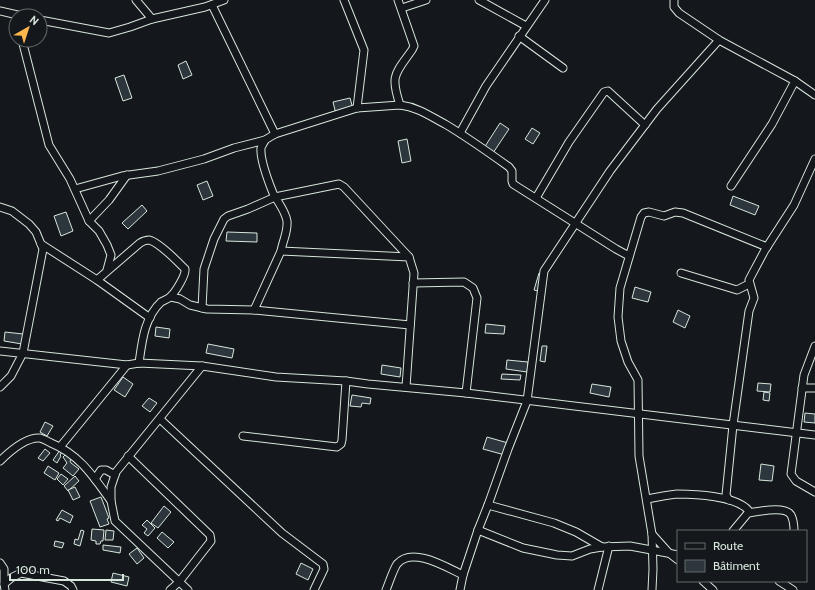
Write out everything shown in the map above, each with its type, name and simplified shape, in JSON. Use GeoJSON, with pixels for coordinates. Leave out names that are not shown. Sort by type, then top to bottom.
{"type":"FeatureCollection","features":[{"type":"Feature","properties":{"kind":"street"},"geometry":{"type":"LineString","coordinates":[[136,0],[152,19]]}},
{"type":"Feature","properties":{"kind":"street"},"geometry":{"type":"LineString","coordinates":[[48,22],[109,33],[152,19],[212,5],[224,0]]}},
{"type":"Feature","properties":{"kind":"street"},"geometry":{"type":"LineString","coordinates":[[344,0],[364,50],[356,108]]}},
{"type":"Feature","properties":{"kind":"street"},"geometry":{"type":"LineString","coordinates":[[398,0],[414,46],[394,77],[395,90],[400,105]]}},
{"type":"Feature","properties":{"kind":"street"},"geometry":{"type":"LineString","coordinates":[[402,8],[426,0]]}},
{"type":"Feature","properties":{"kind":"street"},"geometry":{"type":"LineString","coordinates":[[479,0],[526,26]]}},
{"type":"Feature","properties":{"kind":"street"},"geometry":{"type":"LineString","coordinates":[[460,133],[486,86],[545,0]]}},
{"type":"Feature","properties":{"kind":"street"},"geometry":{"type":"LineString","coordinates":[[674,0],[674,7],[679,13],[719,40],[795,81],[815,95]]}},
{"type":"Feature","properties":{"kind":"street"},"geometry":{"type":"LineString","coordinates":[[212,5],[275,134]]}},
{"type":"Feature","properties":{"kind":"street"},"geometry":{"type":"LineString","coordinates":[[519,36],[563,68]]}},
{"type":"Feature","properties":{"kind":"street"},"geometry":{"type":"LineString","coordinates":[[460,590],[462,574],[527,401],[544,271],[610,170],[657,109],[719,40]]}},
{"type":"Feature","properties":{"kind":"street"},"geometry":{"type":"LineString","coordinates":[[24,48],[50,145],[75,189],[89,221],[99,231],[110,250],[111,255],[107,270]]}},
{"type":"Feature","properties":{"kind":"street"},"geometry":{"type":"LineString","coordinates":[[731,186],[772,124],[795,81]]}},
{"type":"Feature","properties":{"kind":"street"},"geometry":{"type":"LineString","coordinates":[[536,198],[569,142],[604,92],[608,91],[645,125]]}},
{"type":"Feature","properties":{"kind":"street"},"geometry":{"type":"LineString","coordinates":[[75,189],[127,175],[158,171],[204,159],[234,148],[265,140],[275,134],[356,108],[400,105],[422,111],[460,133],[509,167],[512,171],[512,181],[514,184],[629,256]]}},
{"type":"Feature","properties":{"kind":"street"},"geometry":{"type":"LineString","coordinates":[[254,310],[281,251],[282,243],[287,230],[287,220],[284,210],[276,197],[261,154],[261,146],[265,140]]}},
{"type":"Feature","properties":{"kind":"street"},"geometry":{"type":"LineString","coordinates":[[729,500],[726,495],[733,425],[749,311],[754,298],[749,284],[750,277],[794,204],[815,159]]}},
{"type":"Feature","properties":{"kind":"street"},"geometry":{"type":"LineString","coordinates":[[89,221],[109,200],[127,175]]}},
{"type":"Feature","properties":{"kind":"street"},"geometry":{"type":"LineString","coordinates":[[202,308],[204,269],[214,239],[224,219],[228,216],[276,197],[339,184],[344,187],[409,257],[414,273],[406,387]]}},
{"type":"Feature","properties":{"kind":"street"},"geometry":{"type":"LineString","coordinates":[[0,207],[12,211],[29,224],[36,232],[43,249],[23,353],[11,376],[0,387]]}},
{"type":"Feature","properties":{"kind":"street"},"geometry":{"type":"LineString","coordinates":[[652,590],[652,534],[639,456],[638,380],[628,362],[621,340],[618,317],[620,288],[640,217],[644,213],[649,212],[664,216],[675,212],[683,213],[767,247]]}},
{"type":"Feature","properties":{"kind":"street"},"geometry":{"type":"LineString","coordinates":[[97,280],[144,240],[150,240],[167,252],[185,269],[186,273],[171,297],[161,302],[150,318],[144,332],[139,363]]}},
{"type":"Feature","properties":{"kind":"street"},"geometry":{"type":"LineString","coordinates":[[41,244],[97,280],[150,318]]}},
{"type":"Feature","properties":{"kind":"street"},"geometry":{"type":"LineString","coordinates":[[281,251],[409,257]]}},
{"type":"Feature","properties":{"kind":"street"},"geometry":{"type":"LineString","coordinates":[[681,273],[737,290],[749,284]]}},
{"type":"Feature","properties":{"kind":"street"},"geometry":{"type":"LineString","coordinates":[[413,283],[464,282],[473,288],[477,298],[466,393]]}},
{"type":"Feature","properties":{"kind":"street"},"geometry":{"type":"LineString","coordinates":[[171,297],[202,308],[254,310],[410,325]]}},
{"type":"Feature","properties":{"kind":"street"},"geometry":{"type":"LineString","coordinates":[[815,346],[804,375],[791,474],[796,481],[815,492]]}},
{"type":"Feature","properties":{"kind":"street"},"geometry":{"type":"LineString","coordinates":[[0,351],[127,365],[139,363],[202,366],[276,377],[346,381],[466,393],[815,435]]}},
{"type":"Feature","properties":{"kind":"street"},"geometry":{"type":"LineString","coordinates":[[60,447],[127,365]]}},
{"type":"Feature","properties":{"kind":"street"},"geometry":{"type":"LineString","coordinates":[[188,590],[114,521],[111,501],[111,487],[115,475],[128,456],[160,419],[202,366]]}},
{"type":"Feature","properties":{"kind":"street"},"geometry":{"type":"LineString","coordinates":[[243,436],[337,447],[341,444],[342,440],[346,381]]}},
{"type":"Feature","properties":{"kind":"street"},"geometry":{"type":"LineString","coordinates":[[802,388],[815,388]]}},
{"type":"Feature","properties":{"kind":"street"},"geometry":{"type":"LineString","coordinates":[[160,419],[282,533],[323,564],[324,569],[314,590]]}},
{"type":"Feature","properties":{"kind":"street"},"geometry":{"type":"LineString","coordinates":[[0,461],[26,442],[40,438],[60,447],[74,456],[90,471],[111,501]]}},
{"type":"Feature","properties":{"kind":"street"},"geometry":{"type":"LineString","coordinates":[[128,456],[210,535],[211,541],[179,582],[170,590]]}},
{"type":"Feature","properties":{"kind":"street"},"geometry":{"type":"LineString","coordinates":[[95,480],[101,470],[106,470],[115,475]]}},
{"type":"Feature","properties":{"kind":"street"},"geometry":{"type":"LineString","coordinates":[[647,499],[676,494],[729,500],[744,506],[748,510],[748,513]]}},
{"type":"Feature","properties":{"kind":"street"},"geometry":{"type":"LineString","coordinates":[[488,506],[554,523],[605,546]]}},
{"type":"Feature","properties":{"kind":"street"},"geometry":{"type":"LineString","coordinates":[[735,530],[748,513],[781,510],[787,511],[791,515],[794,530]]}},
{"type":"Feature","properties":{"kind":"street"},"geometry":{"type":"LineString","coordinates":[[478,530],[523,548],[557,555],[572,556],[590,549],[605,546],[630,546],[677,555]]}},
{"type":"Feature","properties":{"kind":"street"},"geometry":{"type":"LineString","coordinates":[[652,534],[669,553],[677,559]]}},
{"type":"Feature","properties":{"kind":"street"},"geometry":{"type":"LineString","coordinates":[[598,590],[605,546]]}},
{"type":"Feature","properties":{"kind":"street"},"geometry":{"type":"LineString","coordinates":[[386,590],[397,564],[406,558],[425,558],[462,574]]}},
{"type":"Feature","properties":{"kind":"street"},"geometry":{"type":"LineString","coordinates":[[0,563],[4,569],[4,587]]}},
{"type":"Feature","properties":{"kind":"street"},"geometry":{"type":"LineString","coordinates":[[4,587],[11,578],[21,573],[64,580],[73,590]]}},
{"type":"Feature","properties":{"kind":"street"},"geometry":{"type":"LineString","coordinates":[[704,582],[713,590]]}},
{"type":"Feature","properties":{"kind":"street"},"geometry":{"type":"LineString","coordinates":[[781,582],[793,590]]}},
{"type":"Feature","properties":{"kind":"building"},"geometry":{"type":"Polygon","coordinates":[[[186,61],[192,75],[183,79],[178,65],[186,61]]]}},
{"type":"Feature","properties":{"kind":"building"},"geometry":{"type":"Polygon","coordinates":[[[124,75],[132,98],[123,101],[115,78],[124,75]]]}},
{"type":"Feature","properties":{"kind":"building"},"geometry":{"type":"Polygon","coordinates":[[[350,98],[353,109],[336,114],[333,102],[350,98]]]}},
{"type":"Feature","properties":{"kind":"building"},"geometry":{"type":"Polygon","coordinates":[[[500,123],[509,129],[493,153],[484,148],[500,123]]]}},
{"type":"Feature","properties":{"kind":"building"},"geometry":{"type":"Polygon","coordinates":[[[532,128],[540,133],[533,144],[525,139],[532,128]]]}},
{"type":"Feature","properties":{"kind":"building"},"geometry":{"type":"Polygon","coordinates":[[[407,139],[411,161],[402,163],[398,141],[407,139]]]}},
{"type":"Feature","properties":{"kind":"building"},"geometry":{"type":"Polygon","coordinates":[[[207,181],[213,196],[203,200],[197,185],[207,181]]]}},
{"type":"Feature","properties":{"kind":"building"},"geometry":{"type":"Polygon","coordinates":[[[733,196],[759,206],[755,215],[730,205],[733,196]]]}},
{"type":"Feature","properties":{"kind":"building"},"geometry":{"type":"Polygon","coordinates":[[[142,205],[147,211],[128,229],[122,223],[142,205]]]}},
{"type":"Feature","properties":{"kind":"building"},"geometry":{"type":"Polygon","coordinates":[[[66,212],[73,231],[61,236],[54,216],[66,212]]]}},
{"type":"Feature","properties":{"kind":"building"},"geometry":{"type":"Polygon","coordinates":[[[227,232],[257,233],[257,242],[226,241],[227,232]]]}},
{"type":"Feature","properties":{"kind":"building"},"geometry":{"type":"Polygon","coordinates":[[[539,273],[543,274],[538,291],[534,290],[539,273]]]}},
{"type":"Feature","properties":{"kind":"building"},"geometry":{"type":"Polygon","coordinates":[[[635,287],[651,292],[648,302],[632,298],[635,287]]]}},
{"type":"Feature","properties":{"kind":"building"},"geometry":{"type":"Polygon","coordinates":[[[678,310],[690,316],[685,328],[673,322],[678,310]]]}},
{"type":"Feature","properties":{"kind":"building"},"geometry":{"type":"Polygon","coordinates":[[[486,324],[505,326],[504,334],[485,333],[486,324]]]}},
{"type":"Feature","properties":{"kind":"building"},"geometry":{"type":"Polygon","coordinates":[[[156,327],[170,329],[169,338],[155,336],[156,327]]]}},
{"type":"Feature","properties":{"kind":"building"},"geometry":{"type":"Polygon","coordinates":[[[5,332],[23,334],[22,344],[4,341],[5,332]]]}},
{"type":"Feature","properties":{"kind":"building"},"geometry":{"type":"Polygon","coordinates":[[[208,344],[234,349],[232,358],[206,353],[208,344]]]}},
{"type":"Feature","properties":{"kind":"building"},"geometry":{"type":"Polygon","coordinates":[[[542,346],[547,346],[545,362],[540,361],[542,346]]]}},
{"type":"Feature","properties":{"kind":"building"},"geometry":{"type":"Polygon","coordinates":[[[507,360],[528,362],[527,372],[506,369],[507,360]]]}},
{"type":"Feature","properties":{"kind":"building"},"geometry":{"type":"Polygon","coordinates":[[[382,365],[401,368],[400,377],[381,374],[382,365]]]}},
{"type":"Feature","properties":{"kind":"building"},"geometry":{"type":"Polygon","coordinates":[[[502,374],[521,375],[520,380],[501,379],[502,374]]]}},
{"type":"Feature","properties":{"kind":"building"},"geometry":{"type":"Polygon","coordinates":[[[123,377],[133,384],[125,397],[114,390],[123,377]]]}},
{"type":"Feature","properties":{"kind":"building"},"geometry":{"type":"Polygon","coordinates":[[[758,383],[771,384],[770,392],[757,391],[758,383]]]}},
{"type":"Feature","properties":{"kind":"building"},"geometry":{"type":"Polygon","coordinates":[[[592,384],[611,387],[609,397],[590,393],[592,384]]]}},
{"type":"Feature","properties":{"kind":"building"},"geometry":{"type":"Polygon","coordinates":[[[764,392],[770,393],[769,401],[763,400],[764,392]]]}},
{"type":"Feature","properties":{"kind":"building"},"geometry":{"type":"Polygon","coordinates":[[[352,395],[371,398],[370,404],[362,403],[361,407],[350,406],[352,395]]]}},
{"type":"Feature","properties":{"kind":"building"},"geometry":{"type":"Polygon","coordinates":[[[149,398],[157,403],[150,412],[142,406],[149,398]]]}},
{"type":"Feature","properties":{"kind":"building"},"geometry":{"type":"Polygon","coordinates":[[[805,413],[815,414],[815,423],[804,422],[805,413]]]}},
{"type":"Feature","properties":{"kind":"building"},"geometry":{"type":"Polygon","coordinates":[[[45,422],[53,426],[47,436],[40,432],[45,422]]]}},
{"type":"Feature","properties":{"kind":"building"},"geometry":{"type":"Polygon","coordinates":[[[487,437],[508,443],[505,455],[483,449],[487,437]]]}},
{"type":"Feature","properties":{"kind":"building"},"geometry":{"type":"Polygon","coordinates":[[[45,449],[50,453],[43,461],[38,458],[45,449]]]}},
{"type":"Feature","properties":{"kind":"building"},"geometry":{"type":"Polygon","coordinates":[[[60,450],[62,452],[57,463],[53,460],[60,450]]]}},
{"type":"Feature","properties":{"kind":"building"},"geometry":{"type":"Polygon","coordinates":[[[66,454],[72,458],[70,461],[71,463],[79,469],[73,476],[63,468],[67,463],[63,457],[66,454]]]}},
{"type":"Feature","properties":{"kind":"building"},"geometry":{"type":"Polygon","coordinates":[[[761,464],[774,466],[772,481],[759,480],[761,464]]]}},
{"type":"Feature","properties":{"kind":"building"},"geometry":{"type":"Polygon","coordinates":[[[48,466],[59,473],[55,480],[44,473],[48,466]]]}},
{"type":"Feature","properties":{"kind":"building"},"geometry":{"type":"Polygon","coordinates":[[[61,474],[68,479],[63,485],[57,479],[61,474]]]}},
{"type":"Feature","properties":{"kind":"building"},"geometry":{"type":"Polygon","coordinates":[[[75,476],[79,481],[68,491],[64,486],[75,476]]]}},
{"type":"Feature","properties":{"kind":"building"},"geometry":{"type":"Polygon","coordinates":[[[75,487],[80,497],[73,500],[68,490],[75,487]]]}},
{"type":"Feature","properties":{"kind":"building"},"geometry":{"type":"Polygon","coordinates":[[[101,497],[109,518],[107,519],[109,524],[100,527],[90,501],[101,497]]]}},
{"type":"Feature","properties":{"kind":"building"},"geometry":{"type":"Polygon","coordinates":[[[164,506],[171,512],[158,528],[151,523],[164,506]]]}},
{"type":"Feature","properties":{"kind":"building"},"geometry":{"type":"Polygon","coordinates":[[[62,510],[73,516],[70,523],[60,518],[58,521],[56,520],[62,510]]]}},
{"type":"Feature","properties":{"kind":"building"},"geometry":{"type":"Polygon","coordinates":[[[147,520],[155,528],[148,536],[144,533],[147,529],[142,525],[147,520]]]}},
{"type":"Feature","properties":{"kind":"building"},"geometry":{"type":"Polygon","coordinates":[[[92,529],[104,530],[103,541],[101,541],[100,544],[96,544],[96,541],[91,540],[92,529]]]}},
{"type":"Feature","properties":{"kind":"building"},"geometry":{"type":"Polygon","coordinates":[[[81,530],[84,531],[80,546],[74,544],[75,539],[78,540],[81,530]]]}},
{"type":"Feature","properties":{"kind":"building"},"geometry":{"type":"Polygon","coordinates":[[[106,530],[114,531],[113,540],[105,540],[106,530]]]}},
{"type":"Feature","properties":{"kind":"building"},"geometry":{"type":"Polygon","coordinates":[[[162,532],[174,542],[168,548],[157,538],[162,532]]]}},
{"type":"Feature","properties":{"kind":"building"},"geometry":{"type":"Polygon","coordinates":[[[55,541],[64,543],[62,548],[54,546],[55,541]]]}},
{"type":"Feature","properties":{"kind":"building"},"geometry":{"type":"Polygon","coordinates":[[[103,545],[121,547],[120,553],[103,550],[103,545]]]}},
{"type":"Feature","properties":{"kind":"building"},"geometry":{"type":"Polygon","coordinates":[[[137,548],[144,558],[137,564],[129,554],[137,548]]]}},
{"type":"Feature","properties":{"kind":"building"},"geometry":{"type":"Polygon","coordinates":[[[301,563],[313,569],[308,580],[296,574],[301,563]]]}},
{"type":"Feature","properties":{"kind":"building"},"geometry":{"type":"Polygon","coordinates":[[[113,573],[129,577],[127,586],[111,582],[113,573]]]}}]}
